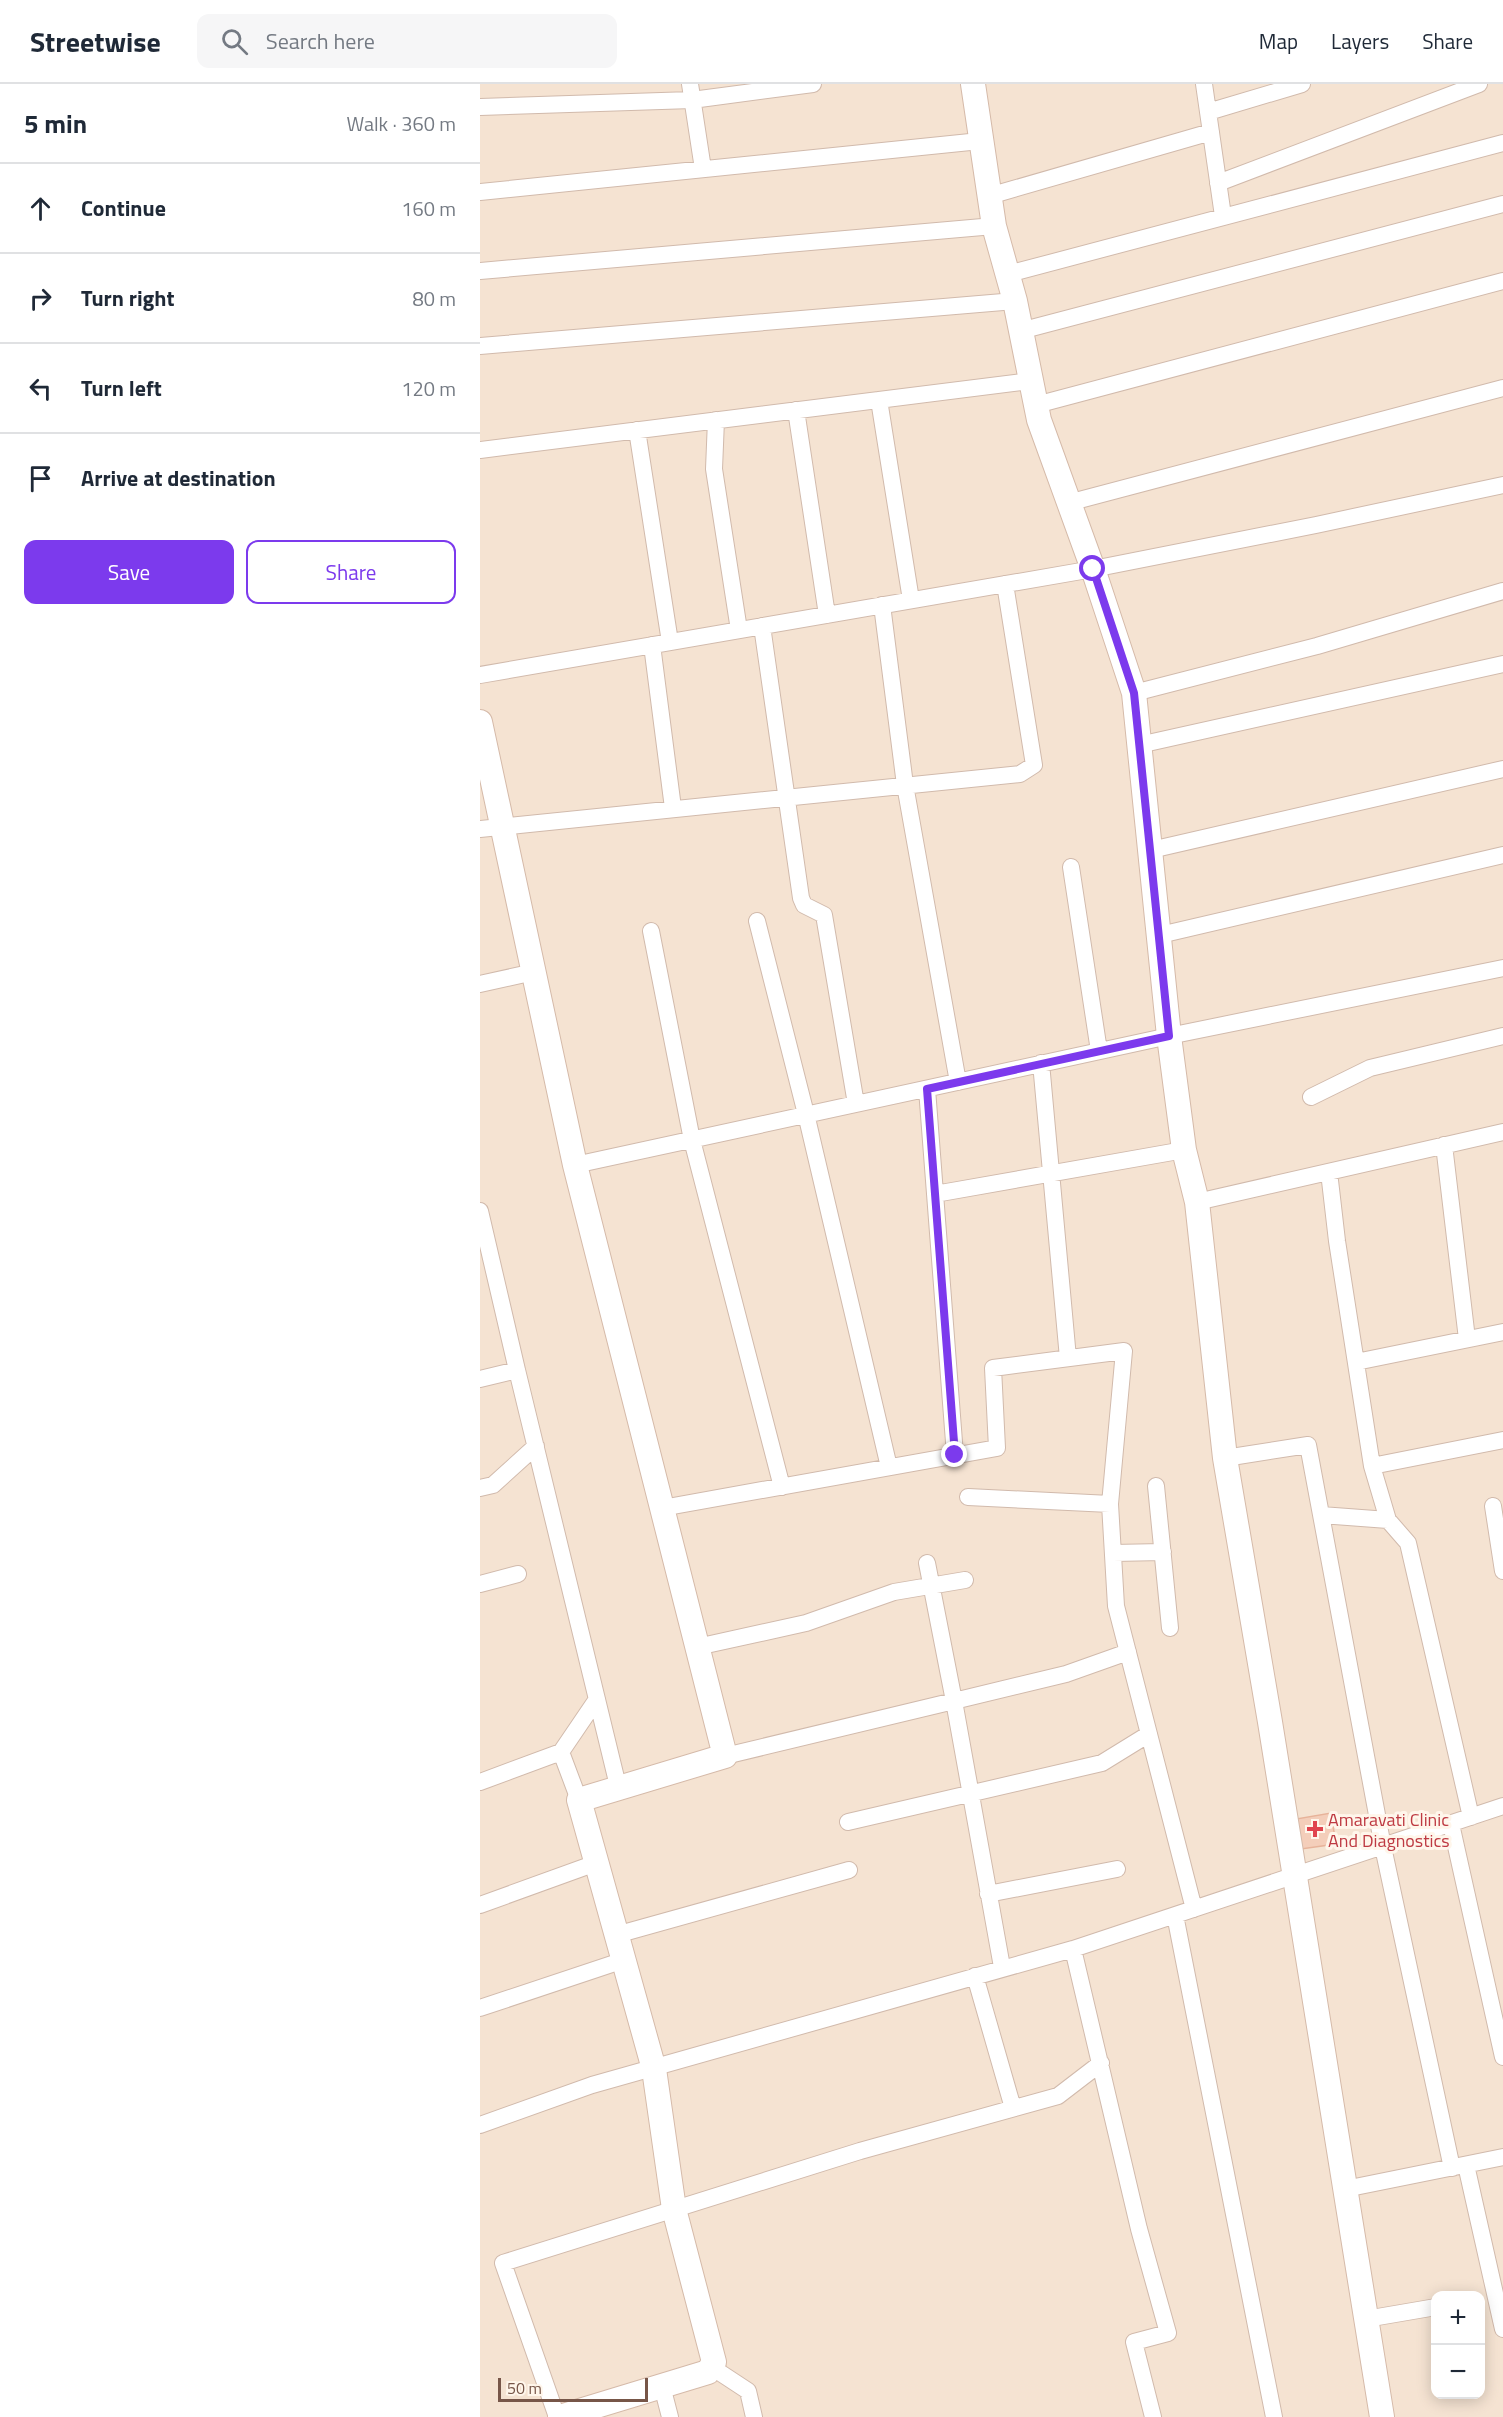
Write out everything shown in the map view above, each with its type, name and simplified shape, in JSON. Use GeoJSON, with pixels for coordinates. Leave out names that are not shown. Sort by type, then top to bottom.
{"type":"FeatureCollection","features":[{"type":"Feature","properties":{"kind":"street"},"geometry":{"type":"LineString","coordinates":[[480,107],[813,84]]}},
{"type":"Feature","properties":{"kind":"street"},"geometry":{"type":"LineString","coordinates":[[973,84],[994,226],[1008,274],[1036,405],[1134,693],[1169,1036],[1184,1150],[1197,1203],[1225,1458],[1382,2417]]}},
{"type":"Feature","properties":{"kind":"street"},"geometry":{"type":"LineString","coordinates":[[1204,84],[1223,216]]}},
{"type":"Feature","properties":{"kind":"street"},"geometry":{"type":"LineString","coordinates":[[1208,112],[1302,84]]}},
{"type":"Feature","properties":{"kind":"street"},"geometry":{"type":"LineString","coordinates":[[1218,183],[1479,84]]}},
{"type":"Feature","properties":{"kind":"street"},"geometry":{"type":"LineString","coordinates":[[691,92],[703,169]]}},
{"type":"Feature","properties":{"kind":"street"},"geometry":{"type":"LineString","coordinates":[[989,195],[1211,132]]}},
{"type":"Feature","properties":{"kind":"street"},"geometry":{"type":"LineString","coordinates":[[480,192],[980,141]]}},
{"type":"Feature","properties":{"kind":"street"},"geometry":{"type":"LineString","coordinates":[[1008,274],[1503,143]]}},
{"type":"Feature","properties":{"kind":"street"},"geometry":{"type":"LineString","coordinates":[[1020,331],[1503,204]]}},
{"type":"Feature","properties":{"kind":"street"},"geometry":{"type":"LineString","coordinates":[[480,271],[994,226]]}},
{"type":"Feature","properties":{"kind":"street"},"geometry":{"type":"LineString","coordinates":[[1036,405],[1503,281]]}},
{"type":"Feature","properties":{"kind":"street"},"geometry":{"type":"LineString","coordinates":[[480,346],[1014,301]]}},
{"type":"Feature","properties":{"kind":"street"},"geometry":{"type":"LineString","coordinates":[[480,450],[1030,381]]}},
{"type":"Feature","properties":{"kind":"street"},"geometry":{"type":"LineString","coordinates":[[1068,503],[1503,388]]}},
{"type":"Feature","properties":{"kind":"street"},"geometry":{"type":"LineString","coordinates":[[879,400],[911,600]]}},
{"type":"Feature","properties":{"kind":"street"},"geometry":{"type":"LineString","coordinates":[[796,410],[827,615]]}},
{"type":"Feature","properties":{"kind":"street"},"geometry":{"type":"LineString","coordinates":[[716,420],[714,469],[739,630]]}},
{"type":"Feature","properties":{"kind":"street"},"geometry":{"type":"LineString","coordinates":[[637,430],[670,642]]}},
{"type":"Feature","properties":{"kind":"street"},"geometry":{"type":"LineString","coordinates":[[480,675],[1093,569],[1316,525],[1503,484]]}},
{"type":"Feature","properties":{"kind":"street"},"geometry":{"type":"LineString","coordinates":[[491,827],[1020,774],[1034,765],[1005,584]]}},
{"type":"Feature","properties":{"kind":"street"},"geometry":{"type":"LineString","coordinates":[[1134,693],[1317,646],[1503,591]]}},
{"type":"Feature","properties":{"kind":"street"},"geometry":{"type":"LineString","coordinates":[[882,605],[906,785],[958,1082]]}},
{"type":"Feature","properties":{"kind":"street"},"geometry":{"type":"LineString","coordinates":[[762,626],[802,901],[804,906],[824,915],[856,1104]]}},
{"type":"Feature","properties":{"kind":"street"},"geometry":{"type":"LineString","coordinates":[[652,645],[673,808]]}},
{"type":"Feature","properties":{"kind":"street"},"geometry":{"type":"LineString","coordinates":[[1139,745],[1503,664]]}},
{"type":"Feature","properties":{"kind":"street"},"geometry":{"type":"LineString","coordinates":[[480,722],[491,827],[534,972],[575,1165],[725,1756]]}},
{"type":"Feature","properties":{"kind":"street"},"geometry":{"type":"LineString","coordinates":[[1151,850],[1503,769]]}},
{"type":"Feature","properties":{"kind":"street"},"geometry":{"type":"LineString","coordinates":[[1160,935],[1503,855]]}},
{"type":"Feature","properties":{"kind":"street"},"geometry":{"type":"LineString","coordinates":[[1071,867],[1099,1051]]}},
{"type":"Feature","properties":{"kind":"street"},"geometry":{"type":"LineString","coordinates":[[757,921],[806,1114],[889,1467]]}},
{"type":"Feature","properties":{"kind":"street"},"geometry":{"type":"LineString","coordinates":[[651,931],[692,1140],[782,1486]]}},
{"type":"Feature","properties":{"kind":"street"},"geometry":{"type":"LineString","coordinates":[[575,1165],[1041,1063],[1503,968]]}},
{"type":"Feature","properties":{"kind":"street"},"geometry":{"type":"LineString","coordinates":[[480,984],[534,972]]}},
{"type":"Feature","properties":{"kind":"street"},"geometry":{"type":"LineString","coordinates":[[1311,1097],[1370,1068],[1503,1036]]}},
{"type":"Feature","properties":{"kind":"street"},"geometry":{"type":"LineString","coordinates":[[1041,1063],[1068,1358]]}},
{"type":"Feature","properties":{"kind":"street"},"geometry":{"type":"LineString","coordinates":[[927,1089],[955,1455]]}},
{"type":"Feature","properties":{"kind":"street"},"geometry":{"type":"LineString","coordinates":[[1197,1203],[1503,1132]]}},
{"type":"Feature","properties":{"kind":"street"},"geometry":{"type":"LineString","coordinates":[[1444,1145],[1467,1338]]}},
{"type":"Feature","properties":{"kind":"street"},"geometry":{"type":"LineString","coordinates":[[935,1194],[1184,1150]]}},
{"type":"Feature","properties":{"kind":"street"},"geometry":{"type":"LineString","coordinates":[[1329,1172],[1372,1466],[1388,1520],[1408,1543],[1471,1817]]}},
{"type":"Feature","properties":{"kind":"street"},"geometry":{"type":"LineString","coordinates":[[480,1211],[619,1790]]}},
{"type":"Feature","properties":{"kind":"street"},"geometry":{"type":"LineString","coordinates":[[1356,1362],[1503,1332]]}},
{"type":"Feature","properties":{"kind":"street"},"geometry":{"type":"LineString","coordinates":[[662,1508],[997,1448],[993,1368],[1124,1352],[1110,1504],[1116,1606],[1194,1909]]}},
{"type":"Feature","properties":{"kind":"street"},"geometry":{"type":"LineString","coordinates":[[480,1379],[517,1370]]}},
{"type":"Feature","properties":{"kind":"street"},"geometry":{"type":"LineString","coordinates":[[1372,1466],[1503,1440]]}},
{"type":"Feature","properties":{"kind":"street"},"geometry":{"type":"LineString","coordinates":[[1225,1458],[1308,1445],[1383,1847],[1459,2166],[1503,2329]]}},
{"type":"Feature","properties":{"kind":"street"},"geometry":{"type":"LineString","coordinates":[[480,1488],[493,1485],[536,1446]]}},
{"type":"Feature","properties":{"kind":"street"},"geometry":{"type":"LineString","coordinates":[[1156,1486],[1170,1628]]}},
{"type":"Feature","properties":{"kind":"street"},"geometry":{"type":"LineString","coordinates":[[968,1497],[1110,1504]]}},
{"type":"Feature","properties":{"kind":"street"},"geometry":{"type":"LineString","coordinates":[[1493,1506],[1503,1570]]}},
{"type":"Feature","properties":{"kind":"street"},"geometry":{"type":"LineString","coordinates":[[1321,1515],[1388,1520]]}},
{"type":"Feature","properties":{"kind":"street"},"geometry":{"type":"LineString","coordinates":[[1113,1553],[1163,1552]]}},
{"type":"Feature","properties":{"kind":"street"},"geometry":{"type":"LineString","coordinates":[[927,1563],[1002,1967]]}},
{"type":"Feature","properties":{"kind":"street"},"geometry":{"type":"LineString","coordinates":[[480,1584],[518,1574]]}},
{"type":"Feature","properties":{"kind":"street"},"geometry":{"type":"LineString","coordinates":[[697,1647],[806,1623],[894,1592],[965,1581]]}},
{"type":"Feature","properties":{"kind":"street"},"geometry":{"type":"LineString","coordinates":[[579,1800],[619,1790],[725,1756],[1066,1674],[1128,1652]]}},
{"type":"Feature","properties":{"kind":"street"},"geometry":{"type":"LineString","coordinates":[[480,1782],[561,1752],[597,1700]]}},
{"type":"Feature","properties":{"kind":"street"},"geometry":{"type":"LineString","coordinates":[[848,1822],[1102,1763],[1149,1734]]}},
{"type":"Feature","properties":{"kind":"street"},"geometry":{"type":"LineString","coordinates":[[561,1752],[579,1800],[654,2069],[674,2209],[714,2362],[708,2372],[558,2417],[503,2263],[674,2209],[860,2151],[1058,2096],[1101,2063]]}},
{"type":"Feature","properties":{"kind":"street"},"geometry":{"type":"LineString","coordinates":[[480,2125],[592,2085],[1002,1967],[1073,1949],[1503,1806]]}},
{"type":"Feature","properties":{"kind":"street"},"geometry":{"type":"LineString","coordinates":[[1451,1824],[1503,2057]]}},
{"type":"Feature","properties":{"kind":"street"},"geometry":{"type":"LineString","coordinates":[[480,1905],[596,1863]]}},
{"type":"Feature","properties":{"kind":"street"},"geometry":{"type":"LineString","coordinates":[[988,1894],[1117,1869]]}},
{"type":"Feature","properties":{"kind":"street"},"geometry":{"type":"LineString","coordinates":[[616,1935],[849,1870]]}},
{"type":"Feature","properties":{"kind":"street"},"geometry":{"type":"LineString","coordinates":[[1175,1916],[1274,2417]]}},
{"type":"Feature","properties":{"kind":"street"},"geometry":{"type":"LineString","coordinates":[[1073,1949],[1139,2229],[1168,2333],[1134,2342],[1153,2417]]}},
{"type":"Feature","properties":{"kind":"street"},"geometry":{"type":"LineString","coordinates":[[480,2008],[624,1960]]}},
{"type":"Feature","properties":{"kind":"street"},"geometry":{"type":"LineString","coordinates":[[975,1976],[1013,2108]]}},
{"type":"Feature","properties":{"kind":"street"},"geometry":{"type":"LineString","coordinates":[[1345,2189],[1503,2157]]}},
{"type":"Feature","properties":{"kind":"street"},"geometry":{"type":"LineString","coordinates":[[1366,2319],[1431,2308]]}},
{"type":"Feature","properties":{"kind":"street"},"geometry":{"type":"LineString","coordinates":[[712,2368],[748,2391],[754,2417]]}},
{"type":"Feature","properties":{"kind":"street"},"geometry":{"type":"LineString","coordinates":[[662,2386],[670,2417]]}},
{"type":"Feature","properties":{"kind":"shaded area"},"geometry":{"type":"Polygon","coordinates":[[[480,84],[1503,84],[1503,2417],[480,2417],[480,84]]]}},
{"type":"Feature","properties":{"kind":"building"},"geometry":{"type":"Polygon","coordinates":[[[1331,1813],[1336,1844],[1301,1849],[1296,1819],[1331,1813]]]}},
{"type":"Feature","properties":{"kind":"place","name":"Amaravati Clinic And Diagnostics"},"geometry":{"type":"Point","coordinates":[1315,1829]}},
{"type":"Feature","properties":{"kind":"route"},"geometry":{"type":"LineString","coordinates":[[955,1455],[927,1089],[1169,1036],[1134,693],[1093,569]]}}]}
